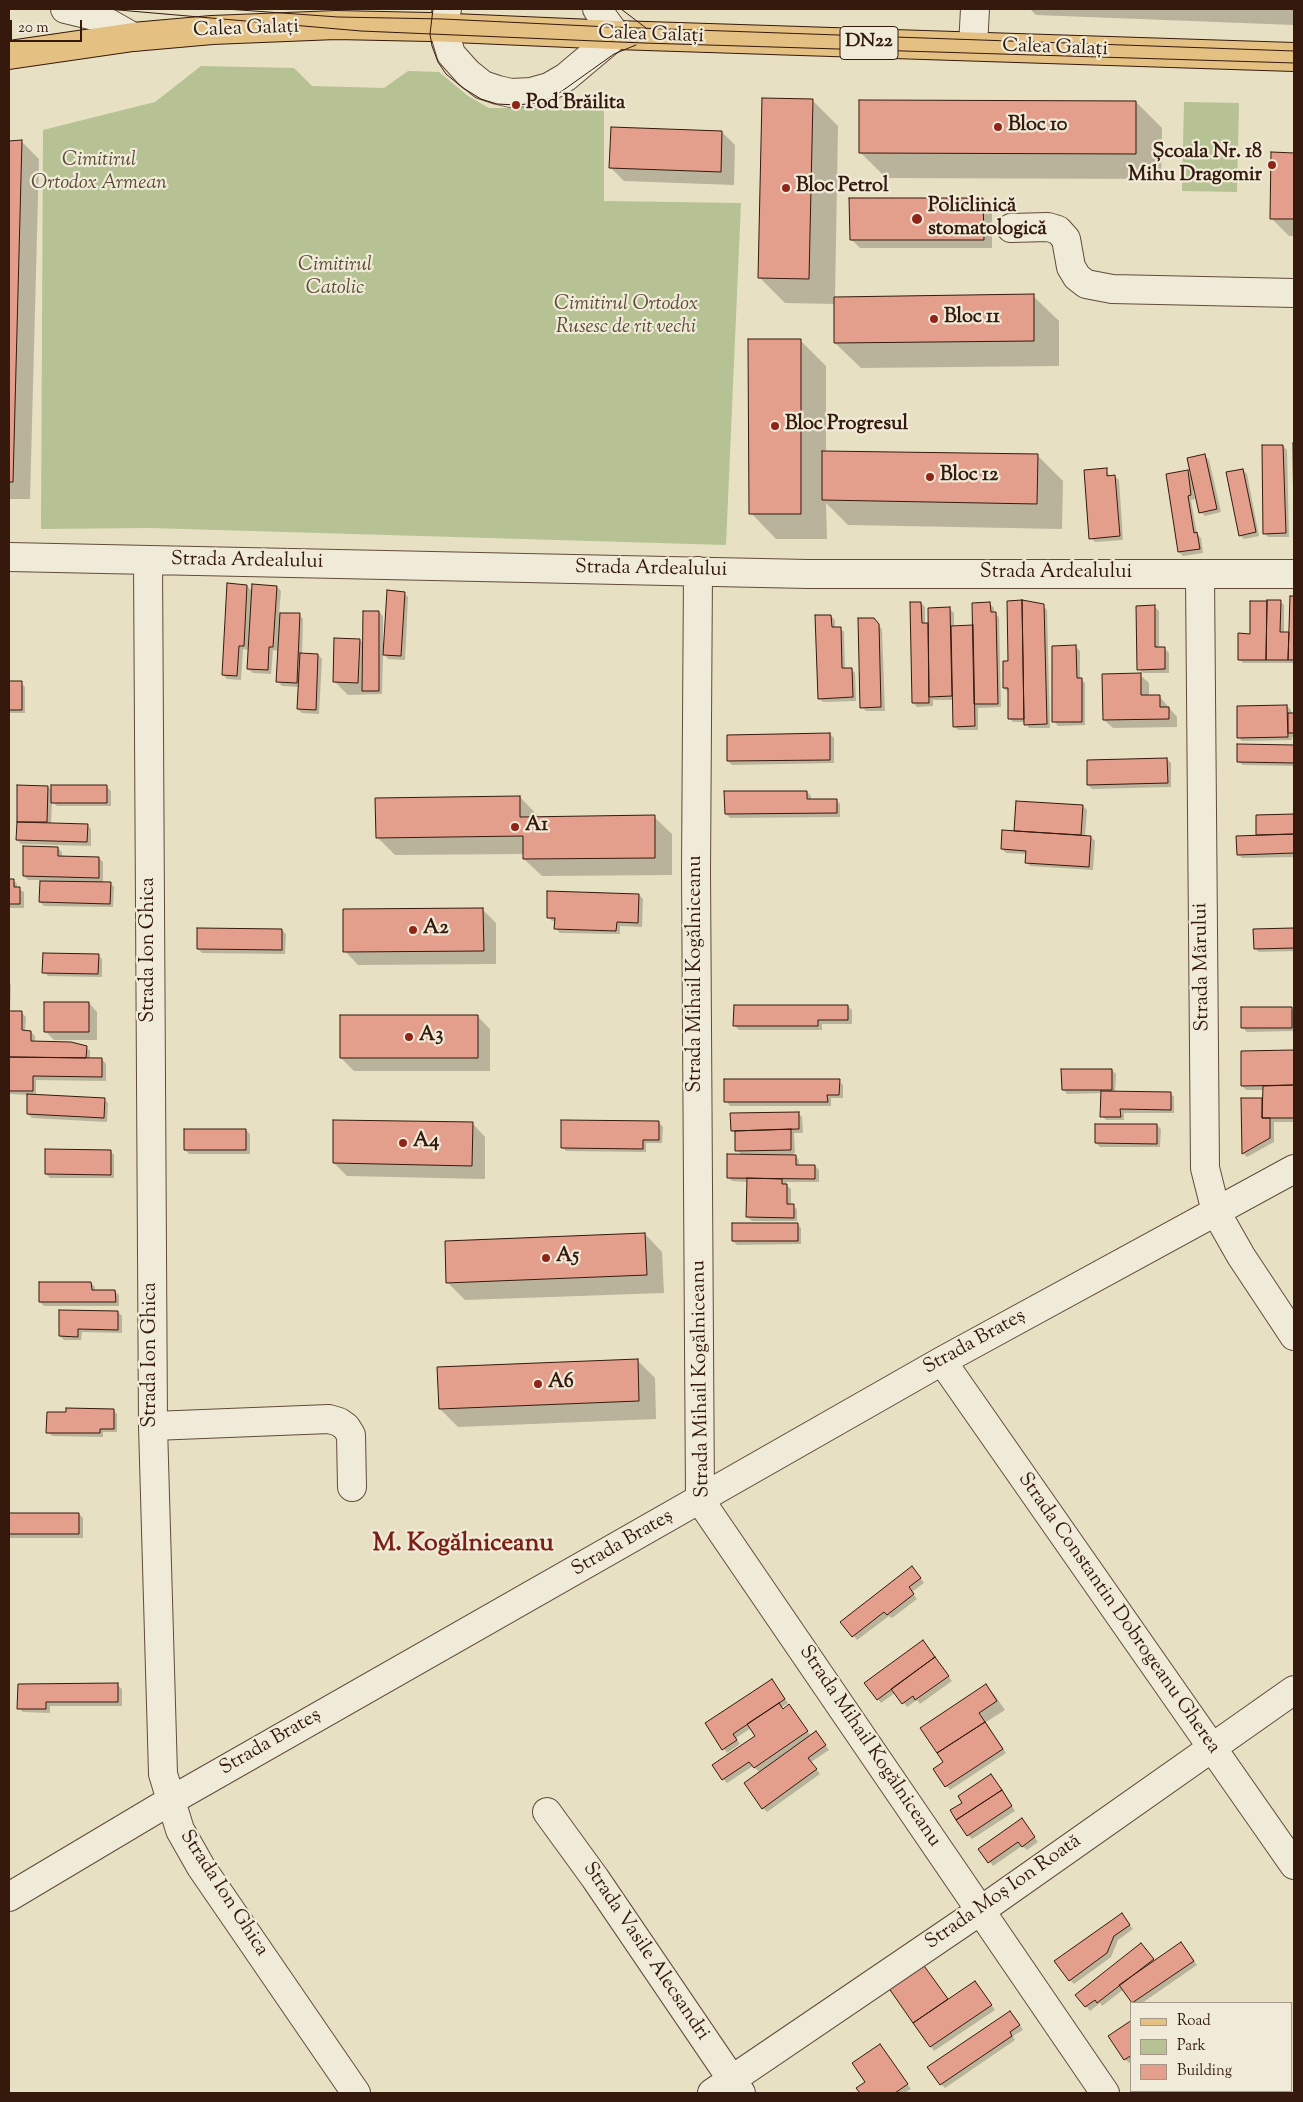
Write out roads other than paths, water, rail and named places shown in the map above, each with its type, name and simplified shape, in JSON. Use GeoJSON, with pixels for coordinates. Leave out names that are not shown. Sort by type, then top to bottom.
{"type":"FeatureCollection","features":[{"type":"Feature","properties":{"kind":"main road","name":"Calea Galați"},"geometry":{"type":"LineString","coordinates":[[9,55],[134,37],[212,30],[445,18],[616,35],[1294,57]]}},
{"type":"Feature","properties":{"kind":"street"},"geometry":{"type":"LineString","coordinates":[[65,9],[98,17],[134,37]]}},
{"type":"Feature","properties":{"kind":"street"},"geometry":{"type":"LineString","coordinates":[[445,18],[451,54],[468,73],[483,85],[498,90],[511,93],[531,92],[549,87],[566,77],[616,35],[597,9]]}},
{"type":"Feature","properties":{"kind":"street"},"geometry":{"type":"LineString","coordinates":[[973,46],[974,9]]}},
{"type":"Feature","properties":{"kind":"street"},"geometry":{"type":"LineString","coordinates":[[1011,228],[1048,227],[1058,230],[1066,239],[1071,268],[1077,277],[1086,284],[1112,289],[1294,293]]}},
{"type":"Feature","properties":{"kind":"street","name":"Strada Ardealului"},"geometry":{"type":"LineString","coordinates":[[9,557],[698,570],[808,574],[1294,574]]}},
{"type":"Feature","properties":{"kind":"street","name":"Strada Ion Ghica"},"geometry":{"type":"LineString","coordinates":[[148,560],[153,1426],[163,1774],[180,1830],[201,1867],[356,2093]]}},
{"type":"Feature","properties":{"kind":"street","name":"Strada Mihail Kogălniceanu"},"geometry":{"type":"LineString","coordinates":[[698,570],[696,881],[700,1500],[1105,2093]]}},
{"type":"Feature","properties":{"kind":"street","name":"Strada Mărului"},"geometry":{"type":"LineString","coordinates":[[1200,575],[1205,1168],[1216,1212],[1241,1256],[1294,1336]]}},
{"type":"Feature","properties":{"kind":"street","name":"Strada Brateș"},"geometry":{"type":"LineString","coordinates":[[9,1897],[170,1801],[942,1361],[1294,1169]]}},
{"type":"Feature","properties":{"kind":"street","name":"Strada Constantin Dobrogeanu Gherea"},"geometry":{"type":"LineString","coordinates":[[942,1361],[1294,1865]]}},
{"type":"Feature","properties":{"kind":"street"},"geometry":{"type":"LineString","coordinates":[[153,1426],[328,1419],[339,1422],[346,1427],[351,1435],[352,1487]]}},
{"type":"Feature","properties":{"kind":"street","name":"Strada Moș Ion Roată"},"geometry":{"type":"LineString","coordinates":[[728,2088],[1212,1750],[1294,1690]]}},
{"type":"Feature","properties":{"kind":"street","name":"Strada Vasile Alecsandri"},"geometry":{"type":"LineString","coordinates":[[547,1812],[595,1878],[728,2088]]}},
{"type":"Feature","properties":{"kind":"tram line"},"geometry":{"type":"LineString","coordinates":[[107,9],[361,31],[643,43],[1294,63]]}},
{"type":"Feature","properties":{"kind":"tram line"},"geometry":{"type":"LineString","coordinates":[[226,9],[338,17],[443,19],[610,27],[1294,51]]}},
{"type":"Feature","properties":{"kind":"tram line"},"geometry":{"type":"LineString","coordinates":[[433,9],[430,34],[432,46],[438,62],[446,74],[463,88],[481,99],[497,104],[538,103],[555,96],[614,54],[636,45]]}},
{"type":"Feature","properties":{"kind":"tram line"},"geometry":{"type":"LineString","coordinates":[[621,9],[646,28]]}},
{"type":"Feature","properties":{"kind":"place","name":"Pod Brăilita"},"geometry":{"type":"Point","coordinates":[516,105]}},
{"type":"Feature","properties":{"kind":"place","name":"Bloc 10"},"geometry":{"type":"Point","coordinates":[998,127]}},
{"type":"Feature","properties":{"kind":"place","name":"Școala Nr. 18 Mihu Dragomir"},"geometry":{"type":"Point","coordinates":[1272,165]}},
{"type":"Feature","properties":{"kind":"place","name":"Bloc Petrol"},"geometry":{"type":"Point","coordinates":[786,188]}},
{"type":"Feature","properties":{"kind":"place","name":"Policlinică stomatologică"},"geometry":{"type":"Point","coordinates":[917,219]}},
{"type":"Feature","properties":{"kind":"place","name":"Bloc 11"},"geometry":{"type":"Point","coordinates":[934,319]}},
{"type":"Feature","properties":{"kind":"place","name":"Bloc Progresul"},"geometry":{"type":"Point","coordinates":[775,426]}},
{"type":"Feature","properties":{"kind":"place","name":"Bloc 12"},"geometry":{"type":"Point","coordinates":[930,477]}},
{"type":"Feature","properties":{"kind":"place","name":"A1"},"geometry":{"type":"Point","coordinates":[515,827]}},
{"type":"Feature","properties":{"kind":"place","name":"A2"},"geometry":{"type":"Point","coordinates":[413,930]}},
{"type":"Feature","properties":{"kind":"place","name":"A3"},"geometry":{"type":"Point","coordinates":[409,1037]}},
{"type":"Feature","properties":{"kind":"place","name":"A4"},"geometry":{"type":"Point","coordinates":[403,1143]}},
{"type":"Feature","properties":{"kind":"place","name":"A5"},"geometry":{"type":"Point","coordinates":[546,1258]}},
{"type":"Feature","properties":{"kind":"place","name":"A6"},"geometry":{"type":"Point","coordinates":[538,1384]}},
{"type":"Feature","properties":{"kind":"district","name":"M. Kogălniceanu"},"geometry":{"type":"Point","coordinates":[463,1546]}},
{"type":"Feature","properties":{"kind":"park label","name":"Cimitirul Ortodox Armean"},"geometry":{"type":"Point","coordinates":[99,174]}},
{"type":"Feature","properties":{"kind":"park label","name":"Cimitirul Catolic"},"geometry":{"type":"Point","coordinates":[335,278]}},
{"type":"Feature","properties":{"kind":"park label","name":"Cimitirul Ortodox Rusesc de rit vechi"},"geometry":{"type":"Point","coordinates":[626,318]}}]}
